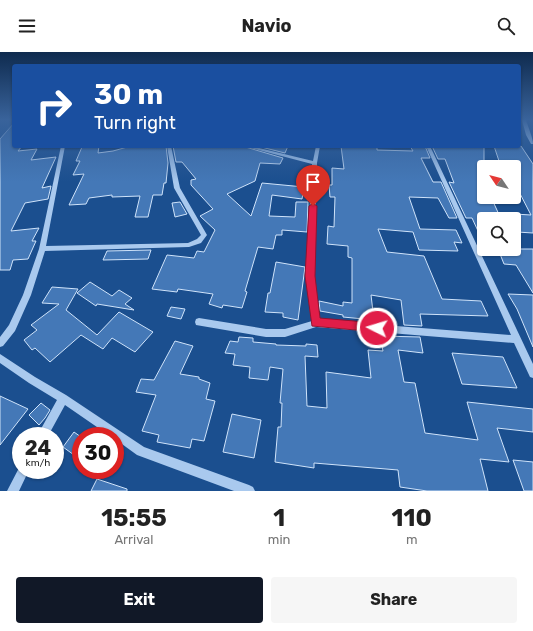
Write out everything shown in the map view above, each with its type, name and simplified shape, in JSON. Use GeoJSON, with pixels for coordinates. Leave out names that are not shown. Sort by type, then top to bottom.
{"type":"FeatureCollection","features":[{"type":"Feature","properties":{"kind":"street"},"geometry":{"type":"LineString","coordinates":[[0,343],[12,328],[27,295],[42,249],[63,148]]}},
{"type":"Feature","properties":{"kind":"street"},"geometry":{"type":"LineString","coordinates":[[42,249],[190,245],[199,241],[204,235],[177,188],[169,148]]}},
{"type":"Feature","properties":{"kind":"street"},"geometry":{"type":"LineString","coordinates":[[253,148],[315,164]]}},
{"type":"Feature","properties":{"kind":"street"},"geometry":{"type":"LineString","coordinates":[[316,323],[310,276],[315,164],[318,148]]}},
{"type":"Feature","properties":{"kind":"street"},"geometry":{"type":"LineString","coordinates":[[429,148],[533,374]]}},
{"type":"Feature","properties":{"kind":"street"},"geometry":{"type":"LineString","coordinates":[[200,322],[266,333],[285,333],[316,323],[516,339]]}},
{"type":"Feature","properties":{"kind":"street"},"geometry":{"type":"LineString","coordinates":[[0,358],[32,380],[63,398],[141,451],[249,491]]}},
{"type":"Feature","properties":{"kind":"street"},"geometry":{"type":"LineString","coordinates":[[47,427],[63,398]]}},
{"type":"Feature","properties":{"kind":"street"},"geometry":{"type":"LineString","coordinates":[[13,491],[19,479]]}},
{"type":"Feature","properties":{"kind":"building"},"geometry":{"type":"Polygon","coordinates":[[[0,140],[12,140],[12,148],[20,148],[18,151],[37,149],[31,160],[56,157],[42,188],[51,186],[48,199],[25,203],[11,231],[39,228],[32,241],[36,241],[28,259],[13,260],[10,270],[0,270],[0,140]]]}},
{"type":"Feature","properties":{"kind":"building"},"geometry":{"type":"Polygon","coordinates":[[[521,146],[533,164],[533,233],[521,232],[521,214],[531,215],[521,196],[521,160],[499,160],[495,148],[521,148],[521,146]]]}},
{"type":"Feature","properties":{"kind":"building"},"geometry":{"type":"Polygon","coordinates":[[[82,148],[99,148],[98,153],[124,148],[166,148],[168,163],[166,183],[164,183],[162,195],[153,195],[148,217],[135,217],[140,196],[112,197],[112,195],[89,198],[86,204],[69,205],[84,174],[73,175],[80,161],[76,161],[82,148]]]}},
{"type":"Feature","properties":{"kind":"building"},"geometry":{"type":"Polygon","coordinates":[[[173,148],[249,148],[283,158],[280,164],[260,163],[255,181],[227,194],[251,216],[262,183],[304,187],[302,199],[272,195],[269,216],[295,217],[296,202],[308,202],[307,232],[282,230],[282,235],[276,235],[273,249],[258,247],[245,291],[247,292],[242,308],[223,305],[222,308],[209,304],[213,294],[178,289],[177,292],[152,289],[167,255],[194,258],[197,251],[204,252],[215,230],[200,216],[213,209],[191,185],[191,180],[196,179],[182,162],[176,162],[173,148]]]}},
{"type":"Feature","properties":{"kind":"building"},"geometry":{"type":"Polygon","coordinates":[[[265,148],[287,148],[285,153],[265,148]]]}},
{"type":"Feature","properties":{"kind":"building"},"geometry":{"type":"Polygon","coordinates":[[[341,148],[377,148],[377,150],[413,151],[411,148],[426,148],[430,158],[421,158],[433,182],[441,182],[457,218],[449,218],[438,198],[409,197],[420,229],[456,230],[462,243],[454,242],[458,251],[419,250],[413,232],[378,229],[387,252],[424,256],[442,299],[481,301],[488,316],[420,314],[422,326],[404,325],[401,300],[371,295],[374,320],[343,317],[343,315],[320,311],[319,301],[343,306],[343,302],[352,303],[352,258],[348,257],[348,246],[327,244],[328,226],[334,227],[335,197],[330,197],[329,185],[332,185],[332,168],[344,169],[341,148]]]}},
{"type":"Feature","properties":{"kind":"building"},"geometry":{"type":"Polygon","coordinates":[[[433,148],[484,148],[484,160],[477,160],[477,204],[494,204],[498,212],[477,212],[477,229],[472,218],[466,218],[449,182],[454,183],[445,159],[438,159],[433,148]]]}},
{"type":"Feature","properties":{"kind":"building"},"geometry":{"type":"Polygon","coordinates":[[[180,202],[187,214],[175,217],[172,203],[180,202]]]}},
{"type":"Feature","properties":{"kind":"building"},"geometry":{"type":"Polygon","coordinates":[[[521,249],[533,249],[533,293],[516,265],[504,264],[501,256],[521,256],[521,249]]]}},
{"type":"Feature","properties":{"kind":"building"},"geometry":{"type":"Polygon","coordinates":[[[151,250],[148,259],[103,260],[107,251],[151,250]]]}},
{"type":"Feature","properties":{"kind":"building"},"geometry":{"type":"Polygon","coordinates":[[[276,262],[305,267],[298,320],[283,317],[283,313],[265,312],[276,262]]]}},
{"type":"Feature","properties":{"kind":"building"},"geometry":{"type":"Polygon","coordinates":[[[90,282],[112,296],[119,290],[132,298],[125,304],[134,310],[97,304],[96,306],[77,293],[90,282]]]}},
{"type":"Feature","properties":{"kind":"building"},"geometry":{"type":"Polygon","coordinates":[[[52,287],[78,289],[66,310],[97,335],[119,312],[153,332],[135,352],[112,338],[103,349],[81,335],[50,362],[35,348],[32,350],[24,340],[37,330],[31,325],[59,304],[42,303],[52,287]]]}},
{"type":"Feature","properties":{"kind":"building"},"geometry":{"type":"Polygon","coordinates":[[[508,294],[533,295],[533,347],[517,309],[508,294]]]}},
{"type":"Feature","properties":{"kind":"building"},"geometry":{"type":"Polygon","coordinates":[[[171,307],[185,309],[181,319],[167,316],[171,307]]]}},
{"type":"Feature","properties":{"kind":"building"},"geometry":{"type":"Polygon","coordinates":[[[380,336],[420,337],[423,353],[398,350],[404,382],[415,383],[425,433],[478,440],[467,402],[533,409],[533,432],[497,428],[509,462],[480,459],[488,491],[427,491],[400,487],[398,470],[314,463],[314,468],[275,462],[278,427],[281,427],[282,403],[280,403],[283,369],[270,367],[268,380],[249,378],[250,367],[233,365],[235,354],[225,353],[230,341],[238,342],[239,337],[253,338],[253,342],[276,345],[317,345],[318,357],[305,356],[307,406],[327,408],[326,372],[371,378],[368,350],[383,351],[380,336]]]}},
{"type":"Feature","properties":{"kind":"building"},"geometry":{"type":"Polygon","coordinates":[[[175,341],[193,346],[180,374],[199,377],[199,379],[210,383],[206,399],[215,401],[204,441],[192,439],[190,448],[157,442],[159,435],[142,431],[156,395],[136,392],[141,379],[154,380],[175,341]]]}},
{"type":"Feature","properties":{"kind":"building"},"geometry":{"type":"Polygon","coordinates":[[[452,353],[503,357],[517,388],[462,384],[452,353]]]}},
{"type":"Feature","properties":{"kind":"building"},"geometry":{"type":"Polygon","coordinates":[[[0,396],[28,409],[14,427],[12,427],[12,430],[0,445],[0,396]]]}},
{"type":"Feature","properties":{"kind":"building"},"geometry":{"type":"Polygon","coordinates":[[[41,403],[50,410],[39,425],[29,415],[41,403]]]}},
{"type":"Feature","properties":{"kind":"building"},"geometry":{"type":"Polygon","coordinates":[[[232,414],[261,420],[254,458],[223,452],[232,414]]]}},
{"type":"Feature","properties":{"kind":"building"},"geometry":{"type":"Polygon","coordinates":[[[72,435],[72,454],[64,448],[72,435]]]}},
{"type":"Feature","properties":{"kind":"building"},"geometry":{"type":"Polygon","coordinates":[[[513,460],[533,462],[533,491],[524,491],[513,460]]]}},
{"type":"Feature","properties":{"kind":"building"},"geometry":{"type":"Polygon","coordinates":[[[97,479],[127,489],[127,491],[91,491],[97,479]]]}},
{"type":"Feature","properties":{"kind":"route"},"geometry":{"type":"LineString","coordinates":[[313,206],[310,276],[316,323],[377,328]]}}]}
